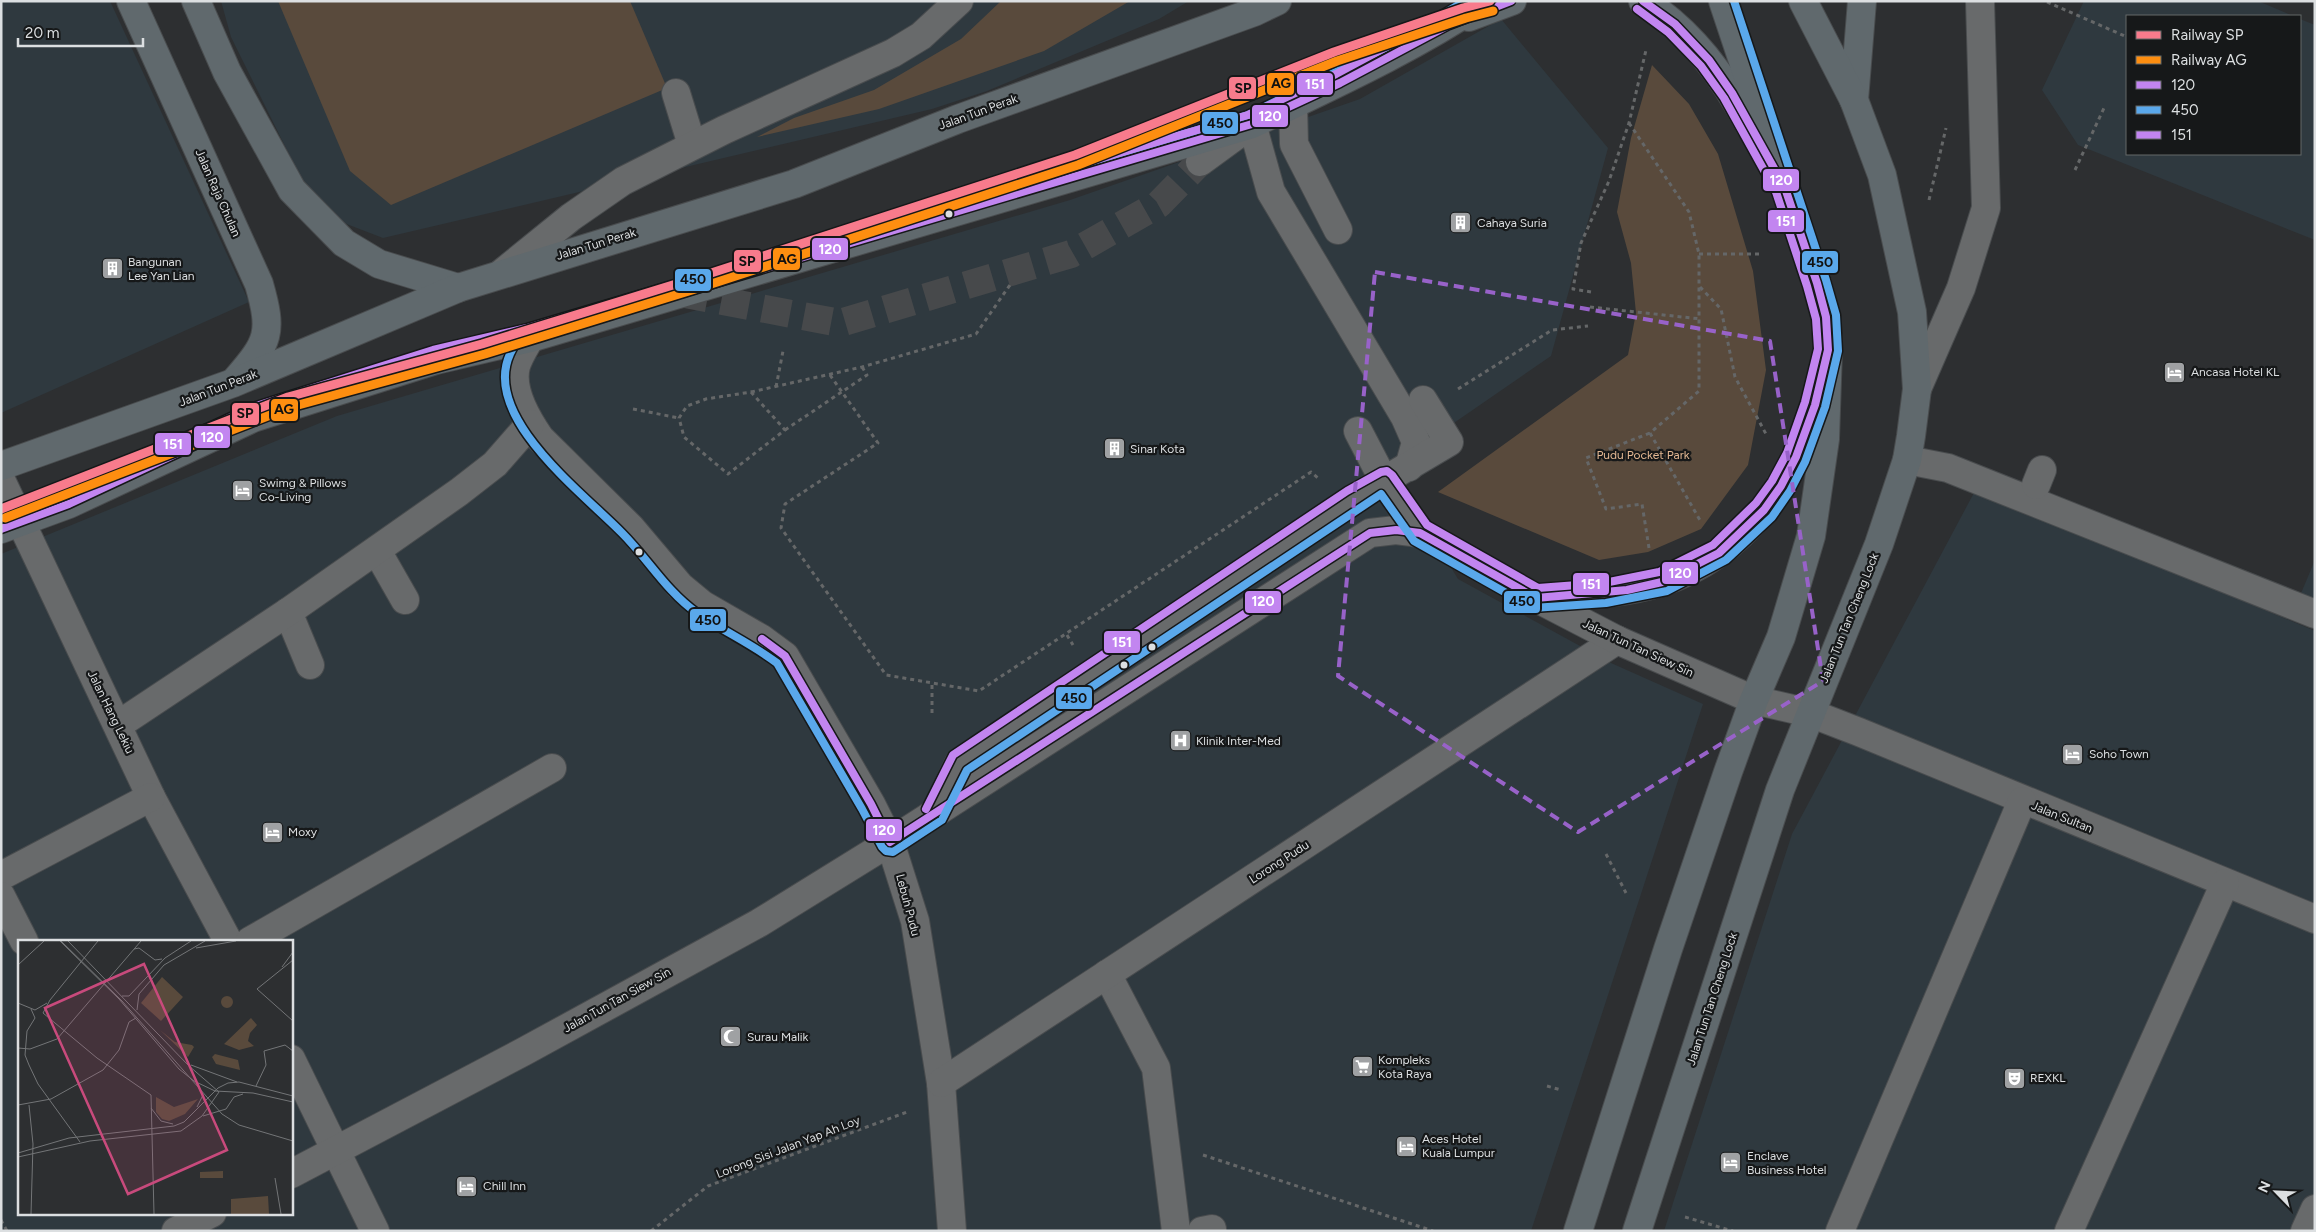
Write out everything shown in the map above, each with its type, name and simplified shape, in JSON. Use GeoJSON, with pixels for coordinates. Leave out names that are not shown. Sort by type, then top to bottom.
{"type":"FeatureCollection","features":[{"type":"Feature","properties":{"kind":"main road","name":"Jalan Raja Chulan"},"geometry":{"type":"LineString","coordinates":[[131,1],[259,284],[266,308],[268,326],[265,340],[258,356],[233,383]]}},
{"type":"Feature","properties":{"kind":"main road"},"geometry":{"type":"LineString","coordinates":[[196,1],[227,72],[292,190],[344,243],[379,264],[458,288]]}},
{"type":"Feature","properties":{"kind":"main road","name":"Jalan Tun Perak"},"geometry":{"type":"LineString","coordinates":[[1195,33],[1234,1]]}},
{"type":"Feature","properties":{"kind":"main road","name":"Jalan Tun Perak"},"geometry":{"type":"LineString","coordinates":[[1,466],[233,383],[458,288],[794,184],[958,119],[1254,12],[1278,1]]}},
{"type":"Feature","properties":{"kind":"main road"},"geometry":{"type":"LineString","coordinates":[[11,526],[69,504],[253,418],[436,360],[530,338],[1252,124],[1340,83],[1449,24],[1484,1]]}},
{"type":"Feature","properties":{"kind":"main road"},"geometry":{"type":"LineString","coordinates":[[1449,24],[1512,1]]}},
{"type":"Feature","properties":{"kind":"main road"},"geometry":{"type":"LineString","coordinates":[[1643,1],[1675,24],[1709,60],[1732,93],[1785,188]]}},
{"type":"Feature","properties":{"kind":"main road"},"geometry":{"type":"LineString","coordinates":[[1578,1231],[1668,949],[1754,700],[1781,637],[1811,536],[1825,439],[1828,350],[1826,317],[1723,1]]}},
{"type":"Feature","properties":{"kind":"main road","name":"Jalan Tun Tan Cheng Lock"},"geometry":{"type":"LineString","coordinates":[[1637,1231],[1780,790],[1853,612],[1907,460],[1917,389],[1912,312],[1882,175],[1854,100],[1803,1]]}},
{"type":"Feature","properties":{"kind":"main road"},"geometry":{"type":"LineString","coordinates":[[1854,100],[1862,1]]}},
{"type":"Feature","properties":{"kind":"main road"},"geometry":{"type":"LineString","coordinates":[[1536,598],[1605,594],[1653,584],[1691,568],[1719,553],[1764,510],[1781,486],[1796,457],[1816,405],[1828,350]]}},
{"type":"Feature","properties":{"kind":"street"},"geometry":{"type":"LineString","coordinates":[[502,273],[571,217],[623,181],[692,145],[892,53],[921,36],[959,1]]}},
{"type":"Feature","properties":{"kind":"street"},"geometry":{"type":"LineString","coordinates":[[1917,389],[1962,288],[1986,208],[1980,1]]}},
{"type":"Feature","properties":{"kind":"street"},"geometry":{"type":"LineString","coordinates":[[676,93],[692,145]]}},
{"type":"Feature","properties":{"kind":"street"},"geometry":{"type":"LineString","coordinates":[[1293,104],[1294,144],[1338,230]]}},
{"type":"Feature","properties":{"kind":"street"},"geometry":{"type":"LineString","coordinates":[[1200,162],[1252,124],[1272,192],[1405,417],[1416,442],[1409,467]]}},
{"type":"Feature","properties":{"kind":"street","name":"Lebuh Pudu"},"geometry":{"type":"LineString","coordinates":[[530,338],[516,367],[515,383],[530,424],[540,438],[631,528],[680,586],[703,605],[762,638],[785,656],[872,804],[890,842],[915,921],[941,1092],[952,1231]]}},
{"type":"Feature","properties":{"kind":"street"},"geometry":{"type":"LineString","coordinates":[[935,813],[960,763],[1345,504],[1409,467],[1445,435],[1423,400]]}},
{"type":"Feature","properties":{"kind":"street"},"geometry":{"type":"LineString","coordinates":[[118,724],[377,551],[495,464],[530,424]]}},
{"type":"Feature","properties":{"kind":"street","name":"Jalan Tun Tan Siew Sin"},"geometry":{"type":"LineString","coordinates":[[1358,431],[1384,481],[1420,533]]}},
{"type":"Feature","properties":{"kind":"street"},"geometry":{"type":"LineString","coordinates":[[1907,460],[1948,468],[2315,614]]}},
{"type":"Feature","properties":{"kind":"street","name":"Jalan Hang Lekiu"},"geometry":{"type":"LineString","coordinates":[[1,480],[11,526],[118,724],[152,797],[227,940]]}},
{"type":"Feature","properties":{"kind":"street","name":"Jalan Tun Tan Siew Sin"},"geometry":{"type":"LineString","coordinates":[[292,1174],[759,923],[890,842],[1370,533],[1396,530],[1420,533],[1536,598],[1617,640],[1754,700],[1810,713]]}},
{"type":"Feature","properties":{"kind":"street"},"geometry":{"type":"LineString","coordinates":[[377,551],[405,600]]}},
{"type":"Feature","properties":{"kind":"street"},"geometry":{"type":"LineString","coordinates":[[288,612],[310,665]]}},
{"type":"Feature","properties":{"kind":"street","name":"Lorong Pudu"},"geometry":{"type":"LineString","coordinates":[[941,1092],[1107,974],[1146,954],[1617,640]]}},
{"type":"Feature","properties":{"kind":"street","name":"Jalan Sultan"},"geometry":{"type":"LineString","coordinates":[[1810,713],[2315,919]]}},
{"type":"Feature","properties":{"kind":"street"},"geometry":{"type":"LineString","coordinates":[[252,940],[552,768]]}},
{"type":"Feature","properties":{"kind":"street"},"geometry":{"type":"LineString","coordinates":[[1,876],[152,797]]}},
{"type":"Feature","properties":{"kind":"street"},"geometry":{"type":"LineString","coordinates":[[1840,1231],[2022,801]]}},
{"type":"Feature","properties":{"kind":"street"},"geometry":{"type":"LineString","coordinates":[[2069,1231],[2225,883]]}},
{"type":"Feature","properties":{"kind":"street"},"geometry":{"type":"LineString","coordinates":[[1,896],[23,940]]}},
{"type":"Feature","properties":{"kind":"street"},"geometry":{"type":"LineString","coordinates":[[1107,974],[1156,1068],[1176,1231]]}},
{"type":"Feature","properties":{"kind":"street"},"geometry":{"type":"LineString","coordinates":[[292,1061],[375,1231]]}},
{"type":"Feature","properties":{"kind":"street"},"geometry":{"type":"LineString","coordinates":[[2306,1231],[2315,1209]]}},
{"type":"Feature","properties":{"kind":"street"},"geometry":{"type":"LineString","coordinates":[[176,1231],[210,1214]]}},
{"type":"Feature","properties":{"kind":"path"},"geometry":{"type":"LineString","coordinates":[[2047,2],[2126,37]]}},
{"type":"Feature","properties":{"kind":"path"},"geometry":{"type":"LineString","coordinates":[[1591,292],[1573,289],[1581,243],[1609,181],[1629,123],[1646,50]]}},
{"type":"Feature","properties":{"kind":"path"},"geometry":{"type":"LineString","coordinates":[[2075,170],[2104,108]]}},
{"type":"Feature","properties":{"kind":"path"},"geometry":{"type":"LineString","coordinates":[[1629,123],[1689,212],[1699,254],[1701,319],[1699,390],[1650,433],[1586,458],[1606,509],[1642,504],[1649,550]]}},
{"type":"Feature","properties":{"kind":"path"},"geometry":{"type":"LineString","coordinates":[[1699,254],[1762,254]]}},
{"type":"Feature","properties":{"kind":"path"},"geometry":{"type":"LineString","coordinates":[[862,367],[868,375],[785,430],[728,474],[684,438],[679,418],[687,406],[706,399],[751,392],[830,375],[976,334],[1012,282]]}},
{"type":"Feature","properties":{"kind":"path"},"geometry":{"type":"LineString","coordinates":[[1700,286],[1721,309],[1735,377],[1767,436]]}},
{"type":"Feature","properties":{"kind":"path"},"geometry":{"type":"LineString","coordinates":[[1590,307],[1701,319]]}},
{"type":"Feature","properties":{"kind":"path"},"geometry":{"type":"LineString","coordinates":[[1445,435],[1448,395],[1552,330],[1588,326]]}},
{"type":"Feature","properties":{"kind":"path"},"geometry":{"type":"LineString","coordinates":[[776,387],[783,351]]}},
{"type":"Feature","properties":{"kind":"path"},"geometry":{"type":"LineString","coordinates":[[830,375],[878,443],[785,504],[781,528],[886,674],[979,691],[1067,635],[1311,472],[1318,479]]}},
{"type":"Feature","properties":{"kind":"path"},"geometry":{"type":"LineString","coordinates":[[751,392],[785,430]]}},
{"type":"Feature","properties":{"kind":"path"},"geometry":{"type":"LineString","coordinates":[[633,409],[679,418]]}},
{"type":"Feature","properties":{"kind":"path"},"geometry":{"type":"LineString","coordinates":[[1650,433],[1704,528]]}},
{"type":"Feature","properties":{"kind":"path"},"geometry":{"type":"LineString","coordinates":[[1067,635],[1073,645]]}},
{"type":"Feature","properties":{"kind":"path"},"geometry":{"type":"LineString","coordinates":[[932,683],[932,713]]}},
{"type":"Feature","properties":{"kind":"path"},"geometry":{"type":"LineString","coordinates":[[1606,854],[1626,894]]}},
{"type":"Feature","properties":{"kind":"path"},"geometry":{"type":"LineString","coordinates":[[1547,1086],[1560,1090]]}},
{"type":"Feature","properties":{"kind":"path","name":"Lorong Sisi Jalan Yap Ah Loy"},"geometry":{"type":"LineString","coordinates":[[651,1231],[708,1186],[941,1092]]}},
{"type":"Feature","properties":{"kind":"path"},"geometry":{"type":"LineString","coordinates":[[1223,1161],[1433,1231]]}},
{"type":"Feature","properties":{"kind":"path"},"geometry":{"type":"LineString","coordinates":[[1685,1217],[1734,1231]]}},
{"type":"Feature","properties":{"kind":"path"},"geometry":{"type":"LineString","coordinates":[[1,1220],[7,1231]]}},
{"type":"Feature","properties":{"kind":"highlighted area"},"geometry":{"type":"Polygon","coordinates":[[[1375,272],[1770,341],[1823,681],[1578,832],[1338,676],[1375,272]]]}},
{"type":"Feature","properties":{"kind":"shaded area"},"geometry":{"type":"Polygon","coordinates":[[[1,1],[110,1],[249,302],[1,413],[1,1]]]}},
{"type":"Feature","properties":{"kind":"shaded area"},"geometry":{"type":"Polygon","coordinates":[[[221,1],[1189,1],[1159,19],[987,91],[932,109],[383,238],[318,213],[231,37],[221,1]]]}},
{"type":"Feature","properties":{"kind":"shaded area"},"geometry":{"type":"Polygon","coordinates":[[[2084,1],[2258,1],[2291,15],[2126,15],[2126,155],[2301,155],[2301,19],[2315,25],[2315,240],[2078,145],[2042,90],[2084,1]]]}},
{"type":"Feature","properties":{"kind":"shaded area"},"geometry":{"type":"Polygon","coordinates":[[[1501,19],[1608,148],[1551,356],[1390,467],[1458,579],[1611,663],[1703,704],[1531,1231],[1,1231],[1,554],[337,416],[1070,200],[1360,99],[1501,19]]]}},
{"type":"Feature","properties":{"kind":"shaded area"},"geometry":{"type":"Polygon","coordinates":[[[1976,489],[2315,631],[2315,1231],[1664,1231],[1792,834],[1976,489]]]}},
{"type":"Feature","properties":{"kind":"shaded area"},"geometry":{"type":"Polygon","coordinates":[[[2315,560],[2315,605],[2299,598],[2315,560]]]}},
{"type":"Feature","properties":{"kind":"green space"},"geometry":{"type":"Polygon","coordinates":[[[278,1],[630,1],[667,88],[391,205],[350,171],[278,1]]]}},
{"type":"Feature","properties":{"kind":"green space"},"geometry":{"type":"Polygon","coordinates":[[[1001,1],[1130,1],[1044,51],[879,109],[757,137],[794,118],[874,90],[961,39],[1001,1]]]}},
{"type":"Feature","properties":{"kind":"green space","name":"Pudu Pocket Park"},"geometry":{"type":"Polygon","coordinates":[[[1652,65],[1689,104],[1718,154],[1753,271],[1766,370],[1748,465],[1701,529],[1648,552],[1599,560],[1438,492],[1628,355],[1636,313],[1631,263],[1617,212],[1631,138],[1652,65]]]}},
{"type":"Feature","properties":{"kind":"tunnel"},"geometry":{"type":"LineString","coordinates":[[680,293],[840,323],[1071,254],[1159,204],[1200,162]]}},
{"type":"Feature","properties":{"kind":"rail line","name":"SP"},"geometry":{"type":"LineString","coordinates":[[1,509],[288,397],[482,344],[702,276],[1075,155],[1334,52],[1463,8],[1490,1]]}},
{"type":"Feature","properties":{"kind":"rail line","name":"AG"},"geometry":{"type":"LineString","coordinates":[[5,518],[291,407],[485,354],[705,286],[1078,165],[1337,61],[1466,18],[1493,11]]}},
{"type":"Feature","properties":{"kind":"transit line","name":"450"},"geometry":{"type":"LineString","coordinates":[[1465,1],[1395,43],[1248,115],[526,329],[519,337],[510,354],[505,378],[510,403],[522,428],[540,452],[622,533],[676,595],[697,613],[777,663],[882,847],[886,851],[893,852],[942,820],[967,770],[1381,494],[1414,541],[1533,608],[1606,603],[1667,591],[1726,560],[1772,517],[1790,491],[1805,462],[1825,407],[1838,351],[1836,315],[1734,1]]}},
{"type":"Feature","properties":{"kind":"transit line","name":"151"},"geometry":{"type":"LineString","coordinates":[[1,518],[65,495],[250,408],[433,350],[527,328],[1248,115],[1336,74],[1444,16],[1483,1]]}},
{"type":"Feature","properties":{"kind":"transit line","name":"120"},"geometry":{"type":"LineString","coordinates":[[1,529],[69,504],[253,418],[436,360],[530,338],[1252,124],[1340,83],[1449,25],[1511,1]]}},
{"type":"Feature","properties":{"kind":"transit line","name":"120"},"geometry":{"type":"LineString","coordinates":[[762,639],[785,656],[871,804],[890,842],[1370,533],[1396,530],[1420,533],[1536,598],[1627,590],[1662,582],[1719,553],[1764,510],[1781,486],[1796,457],[1815,405],[1828,350],[1826,317],[1817,283],[1785,188],[1732,93],[1709,60],[1675,24],[1643,1]]}},
{"type":"Feature","properties":{"kind":"transit line","name":"151"},"geometry":{"type":"LineString","coordinates":[[926,809],[953,755],[1347,491],[1381,472],[1387,471],[1392,475],[1427,525],[1538,588],[1604,583],[1659,572],[1713,545],[1756,503],[1772,481],[1787,453],[1805,402],[1818,349],[1816,319],[1776,192],[1724,98],[1701,66],[1668,32],[1637,9]]}},
{"type":"Feature","properties":{"kind":"place","name":"Cahaya Suria"},"geometry":{"type":"Point","coordinates":[1461,223]}},
{"type":"Feature","properties":{"kind":"place","name":"Bangunan Lee Yan Lian"},"geometry":{"type":"Point","coordinates":[112,269]}},
{"type":"Feature","properties":{"kind":"place","name":"Ancasa Hotel KL"},"geometry":{"type":"Point","coordinates":[2175,372]}},
{"type":"Feature","properties":{"kind":"place","name":"Sinar Kota"},"geometry":{"type":"Point","coordinates":[1114,449]}},
{"type":"Feature","properties":{"kind":"place","name":"Swimg & Pillows Co-Living"},"geometry":{"type":"Point","coordinates":[243,490]}},
{"type":"Feature","properties":{"kind":"place","name":"Klinik Inter-Med"},"geometry":{"type":"Point","coordinates":[1180,741]}},
{"type":"Feature","properties":{"kind":"place","name":"Soho Town"},"geometry":{"type":"Point","coordinates":[2073,754]}},
{"type":"Feature","properties":{"kind":"place","name":"Moxy"},"geometry":{"type":"Point","coordinates":[272,832]}},
{"type":"Feature","properties":{"kind":"place","name":"Surau Malik"},"geometry":{"type":"Point","coordinates":[731,1037]}},
{"type":"Feature","properties":{"kind":"place","name":"Kompleks Kota Raya"},"geometry":{"type":"Point","coordinates":[1362,1067]}},
{"type":"Feature","properties":{"kind":"place","name":"REXKL"},"geometry":{"type":"Point","coordinates":[2014,1078]}},
{"type":"Feature","properties":{"kind":"place","name":"Aces Hotel Kuala Lumpur"},"geometry":{"type":"Point","coordinates":[1406,1146]}},
{"type":"Feature","properties":{"kind":"place","name":"Enclave Business Hotel"},"geometry":{"type":"Point","coordinates":[1731,1163]}},
{"type":"Feature","properties":{"kind":"place","name":"Chill Inn"},"geometry":{"type":"Point","coordinates":[467,1186]}}]}
